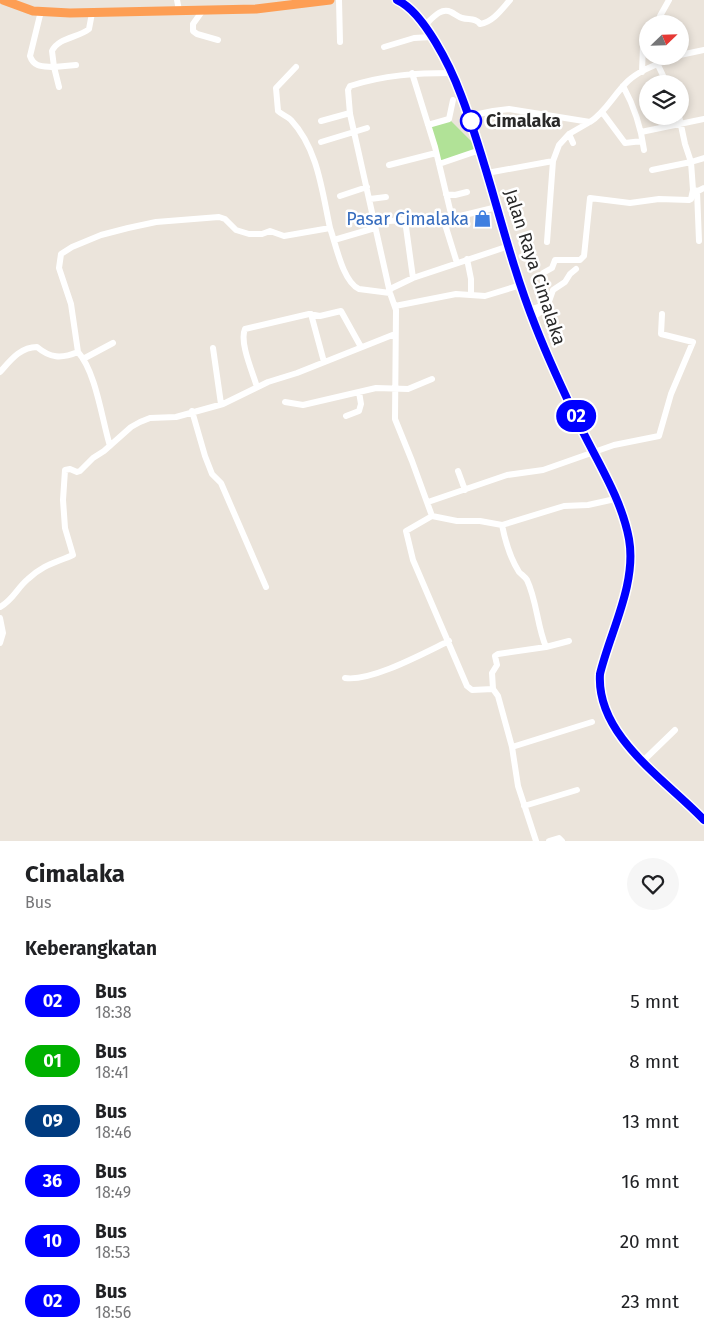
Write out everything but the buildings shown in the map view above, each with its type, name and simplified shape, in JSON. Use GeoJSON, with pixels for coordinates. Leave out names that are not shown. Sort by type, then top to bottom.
{"type":"FeatureCollection","features":[{"type":"Feature","properties":{"kind":"highway"},"geometry":{"type":"LineString","coordinates":[[9,1],[41,12],[92,13],[256,9],[330,0]]}},
{"type":"Feature","properties":{"kind":"highway","name":"Jalan Raya Cimalaka"},"geometry":{"type":"LineString","coordinates":[[397,0],[412,9],[452,73],[469,116],[531,314],[548,358],[594,452],[626,527],[629,541],[629,566],[625,592],[603,661],[599,687],[608,717],[643,762],[704,820]]}},
{"type":"Feature","properties":{"kind":"street"},"geometry":{"type":"LineString","coordinates":[[177,0],[179,10]]}},
{"type":"Feature","properties":{"kind":"street"},"geometry":{"type":"LineString","coordinates":[[339,0],[340,42]]}},
{"type":"Feature","properties":{"kind":"street"},"geometry":{"type":"LineString","coordinates":[[424,26],[439,12],[443,11],[449,11],[460,17],[483,24],[496,16],[510,0]]}},
{"type":"Feature","properties":{"kind":"street"},"geometry":{"type":"LineString","coordinates":[[660,15],[668,0]]}},
{"type":"Feature","properties":{"kind":"street"},"geometry":{"type":"LineString","coordinates":[[204,10],[192,25],[193,31],[218,40]]}},
{"type":"Feature","properties":{"kind":"street"},"geometry":{"type":"LineString","coordinates":[[41,12],[30,56],[35,65],[54,67],[76,65]]}},
{"type":"Feature","properties":{"kind":"street"},"geometry":{"type":"LineString","coordinates":[[59,87],[52,55],[53,49],[58,44],[89,30],[92,13]]}},
{"type":"Feature","properties":{"kind":"street"},"geometry":{"type":"LineString","coordinates":[[384,47],[412,39],[431,37]]}},
{"type":"Feature","properties":{"kind":"street"},"geometry":{"type":"LineString","coordinates":[[689,54],[704,50]]}},
{"type":"Feature","properties":{"kind":"street"},"geometry":{"type":"LineString","coordinates":[[642,65],[642,72]]}},
{"type":"Feature","properties":{"kind":"street"},"geometry":{"type":"LineString","coordinates":[[469,116],[508,109],[592,122],[623,86],[642,72],[658,65],[663,75]]}},
{"type":"Feature","properties":{"kind":"street"},"geometry":{"type":"LineString","coordinates":[[296,66],[276,88],[278,110],[279,113],[290,118],[316,163],[330,228],[342,266],[355,287],[359,290],[390,291],[414,278],[509,246]]}},
{"type":"Feature","properties":{"kind":"street"},"geometry":{"type":"LineString","coordinates":[[432,516],[395,419],[395,306],[374,225],[350,112],[348,90],[350,86],[383,77],[412,73],[452,73]]}},
{"type":"Feature","properties":{"kind":"street"},"geometry":{"type":"LineString","coordinates":[[412,73],[436,153],[452,218]]}},
{"type":"Feature","properties":{"kind":"street"},"geometry":{"type":"LineString","coordinates":[[623,86],[630,98],[641,132],[644,150]]}},
{"type":"Feature","properties":{"kind":"street"},"geometry":{"type":"LineString","coordinates":[[428,125],[449,119],[453,100]]}},
{"type":"Feature","properties":{"kind":"street"},"geometry":{"type":"LineString","coordinates":[[321,121],[350,112]]}},
{"type":"Feature","properties":{"kind":"street"},"geometry":{"type":"LineString","coordinates":[[602,112],[625,143],[642,141]]}},
{"type":"Feature","properties":{"kind":"street"},"geometry":{"type":"LineString","coordinates":[[689,120],[704,119]]}},
{"type":"Feature","properties":{"kind":"street"},"geometry":{"type":"LineString","coordinates":[[547,242],[552,161],[559,144],[586,122]]}},
{"type":"Feature","properties":{"kind":"street"},"geometry":{"type":"LineString","coordinates":[[641,132],[664,125]]}},
{"type":"Feature","properties":{"kind":"street"},"geometry":{"type":"LineString","coordinates":[[681,125],[691,162],[701,213],[699,241]]}},
{"type":"Feature","properties":{"kind":"street"},"geometry":{"type":"LineString","coordinates":[[321,142],[366,128]]}},
{"type":"Feature","properties":{"kind":"street"},"geometry":{"type":"LineString","coordinates":[[569,134],[573,143]]}},
{"type":"Feature","properties":{"kind":"street"},"geometry":{"type":"LineString","coordinates":[[439,164],[480,150]]}},
{"type":"Feature","properties":{"kind":"street"},"geometry":{"type":"LineString","coordinates":[[389,165],[436,153]]}},
{"type":"Feature","properties":{"kind":"street"},"geometry":{"type":"LineString","coordinates":[[652,170],[704,158]]}},
{"type":"Feature","properties":{"kind":"street"},"geometry":{"type":"LineString","coordinates":[[487,173],[552,161]]}},
{"type":"Feature","properties":{"kind":"street"},"geometry":{"type":"LineString","coordinates":[[340,196],[367,188]]}},
{"type":"Feature","properties":{"kind":"street"},"geometry":{"type":"LineString","coordinates":[[695,190],[704,188]]}},
{"type":"Feature","properties":{"kind":"street"},"geometry":{"type":"LineString","coordinates":[[531,314],[543,304],[543,273],[552,268],[555,260],[580,260],[584,256],[590,198],[623,203],[659,199],[688,200],[691,199],[695,190]]}},
{"type":"Feature","properties":{"kind":"street"},"geometry":{"type":"LineString","coordinates":[[446,194],[455,195],[467,192]]}},
{"type":"Feature","properties":{"kind":"street"},"geometry":{"type":"LineString","coordinates":[[370,199],[386,197]]}},
{"type":"Feature","properties":{"kind":"street"},"geometry":{"type":"LineString","coordinates":[[334,240],[374,225],[405,220],[452,218],[497,207]]}},
{"type":"Feature","properties":{"kind":"street"},"geometry":{"type":"LineString","coordinates":[[110,446],[96,391],[83,359],[78,352],[71,304],[59,263],[61,254],[72,247],[101,235],[151,222],[210,217],[225,219],[236,230],[249,234],[262,234],[270,231],[284,236],[330,228]]}},
{"type":"Feature","properties":{"kind":"street"},"geometry":{"type":"LineString","coordinates":[[443,218],[457,263]]}},
{"type":"Feature","properties":{"kind":"street"},"geometry":{"type":"LineString","coordinates":[[405,220],[414,278]]}},
{"type":"Feature","properties":{"kind":"street"},"geometry":{"type":"LineString","coordinates":[[467,260],[471,279],[471,294]]}},
{"type":"Feature","properties":{"kind":"street"},"geometry":{"type":"LineString","coordinates":[[531,314],[547,307],[553,290],[565,282],[576,269]]}},
{"type":"Feature","properties":{"kind":"street"},"geometry":{"type":"LineString","coordinates":[[395,306],[448,295],[471,294],[485,296],[521,285]]}},
{"type":"Feature","properties":{"kind":"street"},"geometry":{"type":"LineString","coordinates":[[257,387],[246,354],[244,330],[311,314],[320,316],[342,312],[361,347]]}},
{"type":"Feature","properties":{"kind":"street"},"geometry":{"type":"LineString","coordinates":[[311,314],[324,362]]}},
{"type":"Feature","properties":{"kind":"street"},"geometry":{"type":"LineString","coordinates":[[428,502],[507,475],[543,470],[594,452],[639,439],[659,436],[671,394],[692,342],[661,334],[662,314]]}},
{"type":"Feature","properties":{"kind":"street"},"geometry":{"type":"LineString","coordinates":[[0,607],[9,602],[27,579],[38,570],[50,562],[73,555],[65,528],[64,471],[70,469],[79,471],[140,422],[150,418],[176,417],[221,404],[257,387],[395,334]]}},
{"type":"Feature","properties":{"kind":"street"},"geometry":{"type":"LineString","coordinates":[[83,359],[113,343]]}},
{"type":"Feature","properties":{"kind":"street"},"geometry":{"type":"LineString","coordinates":[[0,372],[15,356],[31,348],[37,348],[46,355],[56,356],[78,352]]}},
{"type":"Feature","properties":{"kind":"street"},"geometry":{"type":"LineString","coordinates":[[213,348],[221,404]]}},
{"type":"Feature","properties":{"kind":"street"},"geometry":{"type":"LineString","coordinates":[[285,402],[303,405],[376,388],[414,387],[432,379]]}},
{"type":"Feature","properties":{"kind":"street"},"geometry":{"type":"LineString","coordinates":[[346,416],[358,411],[361,404],[359,392]]}},
{"type":"Feature","properties":{"kind":"street"},"geometry":{"type":"LineString","coordinates":[[192,411],[204,456],[212,474],[220,483],[266,587]]}},
{"type":"Feature","properties":{"kind":"street"},"geometry":{"type":"LineString","coordinates":[[458,471],[465,490]]}},
{"type":"Feature","properties":{"kind":"street"},"geometry":{"type":"LineString","coordinates":[[493,689],[470,689],[418,572],[406,532],[408,529],[432,516],[456,521],[480,521],[502,525],[564,506],[585,506],[615,498]]}},
{"type":"Feature","properties":{"kind":"street"},"geometry":{"type":"LineString","coordinates":[[502,525],[508,548],[519,571],[527,580],[540,632],[546,647]]}},
{"type":"Feature","properties":{"kind":"street"},"geometry":{"type":"LineString","coordinates":[[0,618],[3,633],[0,643]]}},
{"type":"Feature","properties":{"kind":"street"},"geometry":{"type":"LineString","coordinates":[[345,678],[358,678],[385,670],[449,641]]}},
{"type":"Feature","properties":{"kind":"street"},"geometry":{"type":"LineString","coordinates":[[536,841],[518,786],[512,747],[498,696],[493,689],[492,673],[497,665],[496,655],[504,652],[546,647],[569,641]]}},
{"type":"Feature","properties":{"kind":"street"},"geometry":{"type":"LineString","coordinates":[[512,747],[592,722]]}},
{"type":"Feature","properties":{"kind":"street"},"geometry":{"type":"LineString","coordinates":[[643,762],[675,730]]}},
{"type":"Feature","properties":{"kind":"street"},"geometry":{"type":"LineString","coordinates":[[524,806],[577,790]]}},
{"type":"Feature","properties":{"kind":"street"},"geometry":{"type":"LineString","coordinates":[[549,841],[559,838],[562,841]]}},
{"type":"Feature","properties":{"kind":"green space"},"geometry":{"type":"Polygon","coordinates":[[[449,119],[480,150],[439,164],[428,125],[449,119]]]}},
{"type":"Feature","properties":{"kind":"bus line","name":"02"},"geometry":{"type":"LineString","coordinates":[[397,0],[412,9],[419,18],[452,73],[475,133],[535,326],[548,358],[608,481],[626,527],[630,552],[625,592],[600,674],[599,687],[608,717],[637,756],[704,820]]}},
{"type":"Feature","properties":{"kind":"place","name":"Cimalaka"},"geometry":{"type":"Point","coordinates":[471,121]}},
{"type":"Feature","properties":{"kind":"place","name":"Pasar Cimalaka"},"geometry":{"type":"Point","coordinates":[483,219]}}]}
